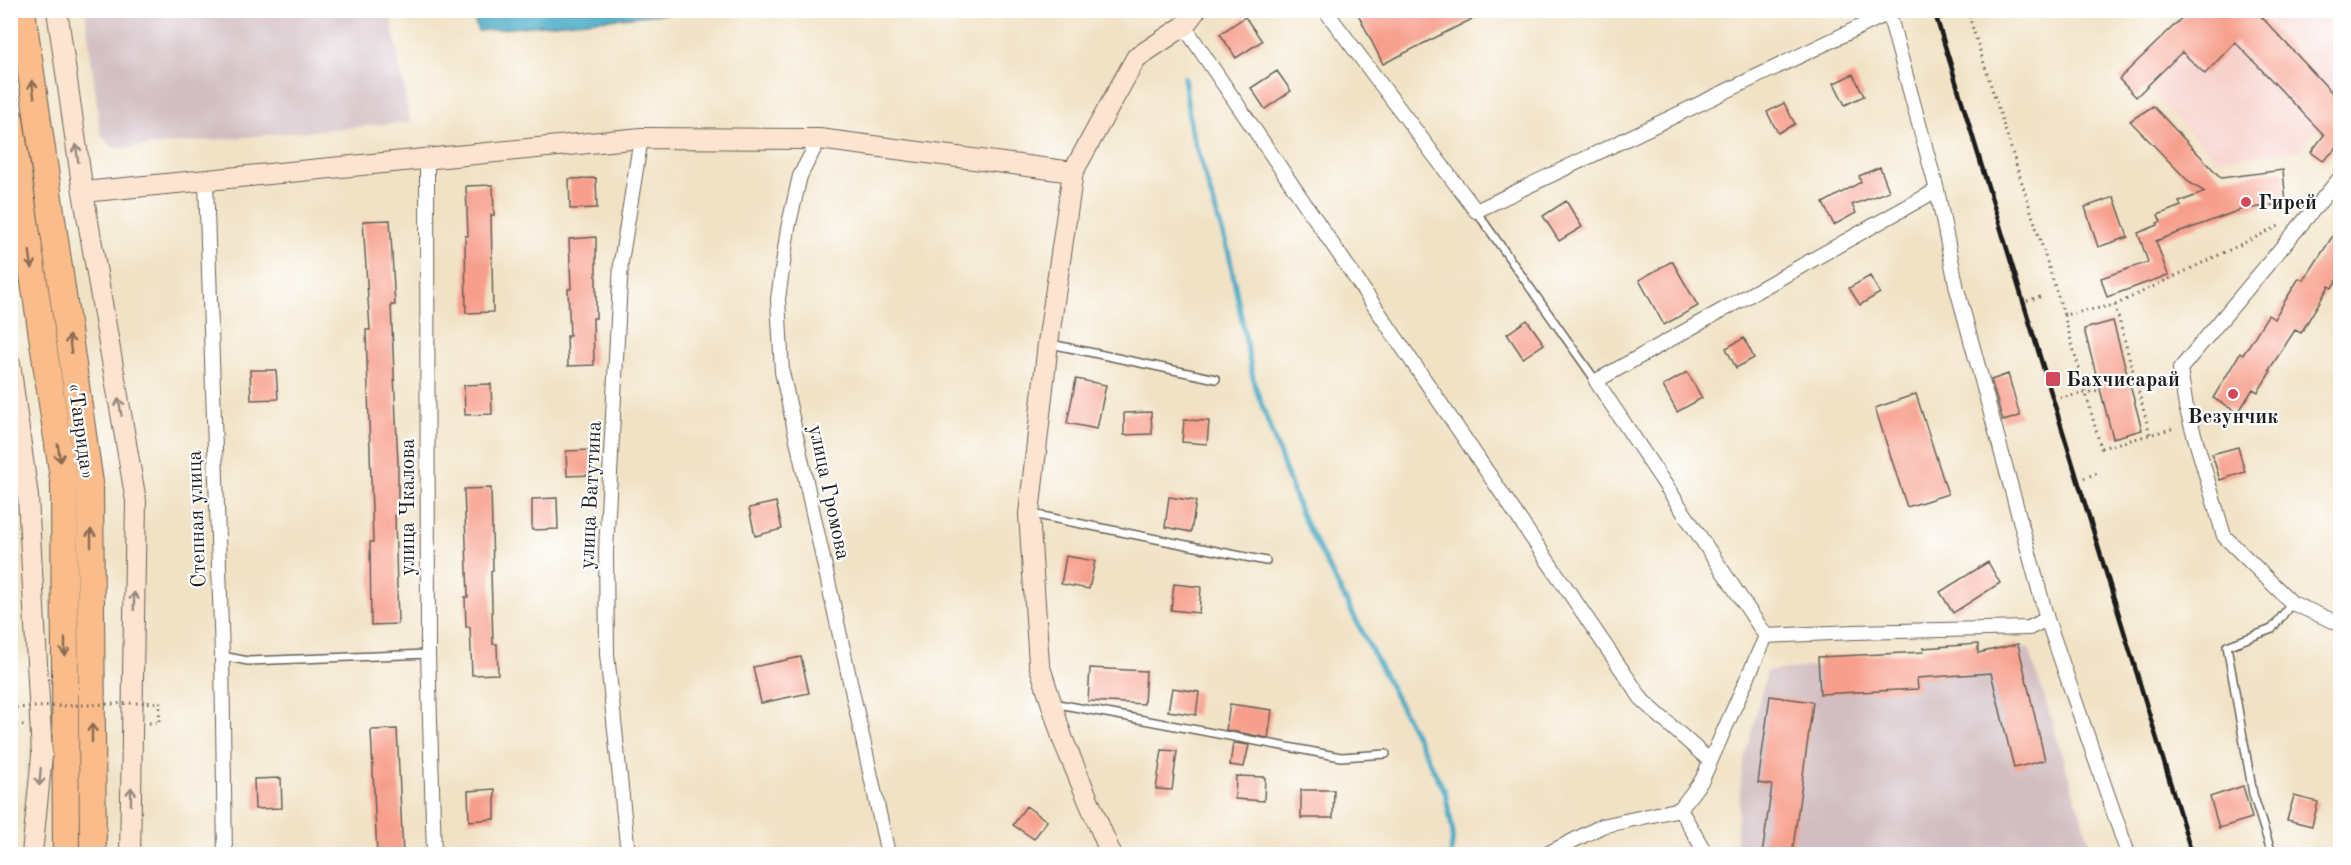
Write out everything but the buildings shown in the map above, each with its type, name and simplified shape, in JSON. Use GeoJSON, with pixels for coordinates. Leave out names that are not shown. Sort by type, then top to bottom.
{"type":"FeatureCollection","features":[{"type":"Feature","properties":{"kind":"highway","name":"«Таврида»"},"geometry":{"type":"LineString","coordinates":[[22,10],[90,483],[93,855]]}},
{"type":"Feature","properties":{"kind":"highway","name":"«Таврида»"},"geometry":{"type":"LineString","coordinates":[[10,119],[64,486],[66,855]]}},
{"type":"Feature","properties":{"kind":"main road"},"geometry":{"type":"LineString","coordinates":[[57,10],[82,192],[136,501],[130,855]]}},
{"type":"Feature","properties":{"kind":"main road"},"geometry":{"type":"LineString","coordinates":[[1111,855],[1063,740],[1039,664],[1029,514],[1048,343],[1073,172],[1136,58],[1190,18]]}},
{"type":"Feature","properties":{"kind":"main road"},"geometry":{"type":"LineString","coordinates":[[82,192],[206,182],[641,138],[819,139],[1073,172]]}},
{"type":"Feature","properties":{"kind":"main road"},"geometry":{"type":"LineString","coordinates":[[10,363],[28,497],[41,745],[32,855]]}},
{"type":"Feature","properties":{"kind":"street"},"geometry":{"type":"LineString","coordinates":[[1325,10],[1476,211],[1889,12],[1937,190],[1957,289],[2047,619],[2128,855]]}},
{"type":"Feature","properties":{"kind":"street"},"geometry":{"type":"LineString","coordinates":[[1190,18],[1643,702],[1710,761]]}},
{"type":"Feature","properties":{"kind":"street","name":"улица Ватутина"},"geometry":{"type":"LineString","coordinates":[[628,855],[607,654],[606,551],[621,262],[641,138]]}},
{"type":"Feature","properties":{"kind":"street","name":"улица Громова"},"geometry":{"type":"LineString","coordinates":[[819,139],[800,176],[788,228],[778,299],[782,372],[888,855]]}},
{"type":"Feature","properties":{"kind":"street","name":"улица Чкалова"},"geometry":{"type":"LineString","coordinates":[[427,160],[428,654],[434,855]]}},
{"type":"Feature","properties":{"kind":"street"},"geometry":{"type":"LineString","coordinates":[[2340,177],[2180,369],[2192,424],[2224,536],[2292,603],[2340,624]]}},
{"type":"Feature","properties":{"kind":"street","name":"Степная улица"},"geometry":{"type":"LineString","coordinates":[[206,182],[222,656],[225,855]]}},
{"type":"Feature","properties":{"kind":"street"},"geometry":{"type":"LineString","coordinates":[[1766,636],[1596,381],[1937,190]]}},
{"type":"Feature","properties":{"kind":"street"},"geometry":{"type":"LineString","coordinates":[[1766,636],[2029,628],[2047,619]]}},
{"type":"Feature","properties":{"kind":"street"},"geometry":{"type":"LineString","coordinates":[[1547,855],[1602,825],[1680,809],[1702,780],[1766,636]]}},
{"type":"Feature","properties":{"kind":"street"},"geometry":{"type":"LineString","coordinates":[[1680,809],[1706,855]]}},
{"type":"Feature","properties":{"kind":"lane"},"geometry":{"type":"LineString","coordinates":[[1476,211],[1596,381]]}},
{"type":"Feature","properties":{"kind":"lane"},"geometry":{"type":"LineString","coordinates":[[1048,343],[1216,379]]}},
{"type":"Feature","properties":{"kind":"lane"},"geometry":{"type":"LineString","coordinates":[[1029,514],[1266,561]]}},
{"type":"Feature","properties":{"kind":"lane"},"geometry":{"type":"LineString","coordinates":[[2272,855],[2253,794],[2228,646],[2272,629],[2292,603]]}},
{"type":"Feature","properties":{"kind":"lane"},"geometry":{"type":"LineString","coordinates":[[222,656],[248,661],[428,654]]}},
{"type":"Feature","properties":{"kind":"lane"},"geometry":{"type":"LineString","coordinates":[[1051,702],[1341,757],[1386,754]]}},
{"type":"Feature","properties":{"kind":"path"},"geometry":{"type":"LineString","coordinates":[[1967,10],[2064,315],[2101,448],[2192,424]]}},
{"type":"Feature","properties":{"kind":"path"},"geometry":{"type":"LineString","coordinates":[[2064,315],[2115,305],[2285,222]]}},
{"type":"Feature","properties":{"kind":"path"},"geometry":{"type":"LineString","coordinates":[[2027,301],[2043,296]]}},
{"type":"Feature","properties":{"kind":"path"},"geometry":{"type":"LineString","coordinates":[[2115,305],[2150,434]]}},
{"type":"Feature","properties":{"kind":"path"},"geometry":{"type":"LineString","coordinates":[[2130,383],[2135,380]]}},
{"type":"Feature","properties":{"kind":"path"},"geometry":{"type":"LineString","coordinates":[[2060,398],[2100,390]]}},
{"type":"Feature","properties":{"kind":"path"},"geometry":{"type":"LineString","coordinates":[[2084,478],[2098,473]]}},
{"type":"Feature","properties":{"kind":"path"},"geometry":{"type":"LineString","coordinates":[[10,708],[160,702]]}},
{"type":"Feature","properties":{"kind":"shaded area"},"geometry":{"type":"Polygon","coordinates":[[[85,11],[390,11],[410,122],[115,149],[101,136],[85,11]]]}},
{"type":"Feature","properties":{"kind":"shaded area"},"geometry":{"type":"Polygon","coordinates":[[[2226,11],[2340,11],[2340,100],[2299,151],[2216,159],[2143,85],[2226,11]]]}},
{"type":"Feature","properties":{"kind":"shaded area"},"geometry":{"type":"Polygon","coordinates":[[[2029,648],[2093,854],[1735,854],[1742,769],[1767,671],[2029,648]]]}},
{"type":"Feature","properties":{"kind":"water"},"geometry":{"type":"Polygon","coordinates":[[[471,10],[695,10],[695,11],[478,31],[471,10]]]}},
{"type":"Feature","properties":{"kind":"waterway"},"geometry":{"type":"LineString","coordinates":[[1184,77],[1191,130],[1229,254],[1254,383],[1301,514],[1445,792],[1453,833],[1451,854]]}},
{"type":"Feature","properties":{"kind":"railway"},"geometry":{"type":"LineString","coordinates":[[1934,10],[2192,854]]}},
{"type":"Feature","properties":{"kind":"place","name":"Гирей"},"geometry":{"type":"Point","coordinates":[2246,202]}},
{"type":"Feature","properties":{"kind":"place","name":"Бахчисарай"},"geometry":{"type":"Point","coordinates":[2053,379]}},
{"type":"Feature","properties":{"kind":"place","name":"Везунчик"},"geometry":{"type":"Point","coordinates":[2233,394]}}]}
